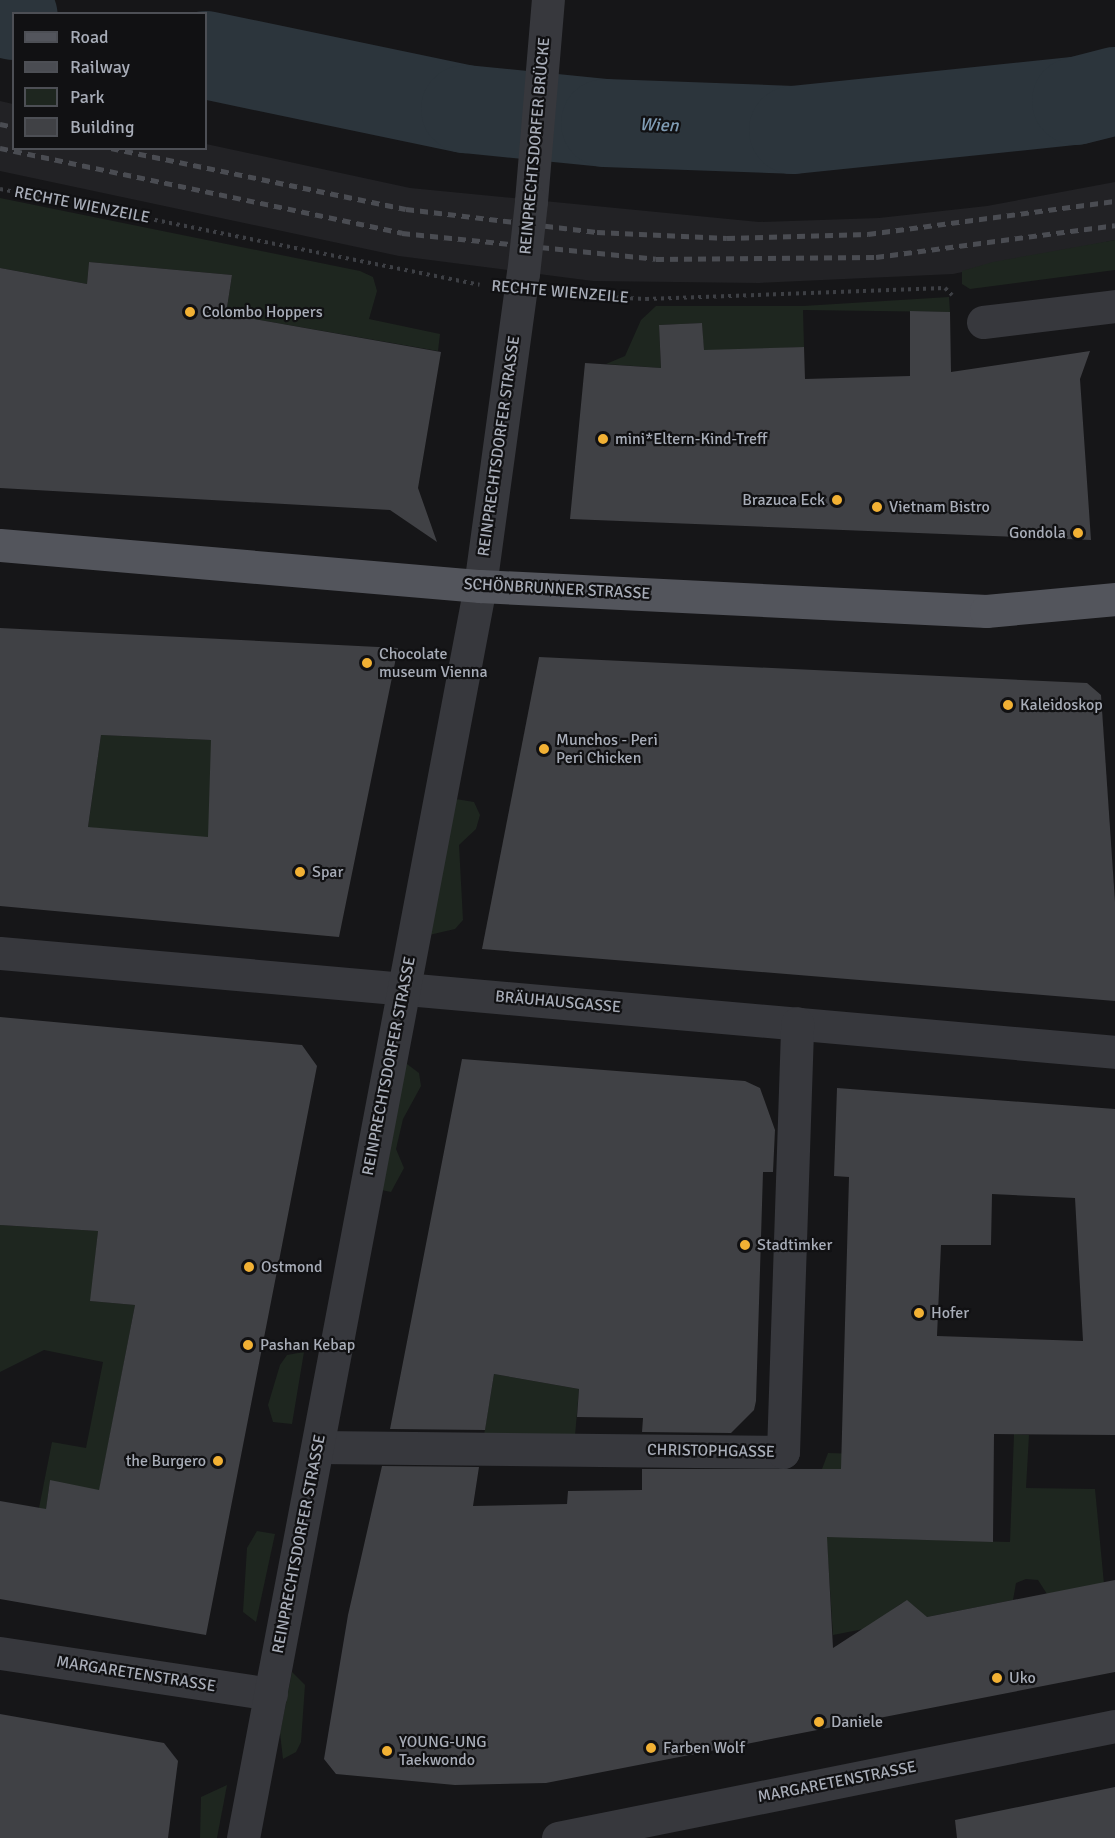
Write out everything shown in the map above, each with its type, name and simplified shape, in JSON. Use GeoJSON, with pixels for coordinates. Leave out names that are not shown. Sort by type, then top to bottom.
{"type":"FeatureCollection","features":[{"type":"Feature","properties":{"kind":"main road","name":"SCHÖNBRUNNER STRASSE"},"geometry":{"type":"LineString","coordinates":[[0,545],[480,586],[986,611],[1115,599]]}},
{"type":"Feature","properties":{"kind":"street","name":"REINPRECHTSDORFER BRÜCKE"},"geometry":{"type":"LineString","coordinates":[[522,283],[548,0]]}},
{"type":"Feature","properties":{"kind":"street","name":"REINPRECHTSDORFER STRASSE"},"geometry":{"type":"LineString","coordinates":[[243,1838],[480,586],[522,283]]}},
{"type":"Feature","properties":{"kind":"street"},"geometry":{"type":"LineString","coordinates":[[983,322],[1115,306]]}},
{"type":"Feature","properties":{"kind":"street","name":"BRÄUHAUSGASSE"},"geometry":{"type":"LineString","coordinates":[[0,953],[1115,1052]]}},
{"type":"Feature","properties":{"kind":"street","name":"CHRISTOPHGASSE"},"geometry":{"type":"LineString","coordinates":[[318,1447],[783,1452],[797,1023]]}},
{"type":"Feature","properties":{"kind":"street","name":"MARGARETENSTRASSE"},"geometry":{"type":"LineString","coordinates":[[0,1653],[271,1694]]}},
{"type":"Feature","properties":{"kind":"street","name":"MARGARETENSTRASSE"},"geometry":{"type":"LineString","coordinates":[[558,1838],[1115,1726]]}},
{"type":"Feature","properties":{"kind":"path","name":"RECHTE WIENZEILE"},"geometry":{"type":"LineString","coordinates":[[0,189],[522,283],[646,299],[945,288],[983,322]]}},
{"type":"Feature","properties":{"kind":"shaded area"},"geometry":{"type":"Polygon","coordinates":[[[0,101],[12,104],[12,150],[207,150],[207,144],[410,188],[759,222],[879,218],[987,206],[1115,182],[1115,240],[953,274],[759,283],[593,281],[399,256],[0,171],[0,101]]]}},
{"type":"Feature","properties":{"kind":"green space"},"geometry":{"type":"Polygon","coordinates":[[[0,198],[360,271],[373,277],[377,291],[369,319],[440,334],[438,351],[226,314],[232,275],[89,262],[87,284],[0,268],[0,198]]]}},
{"type":"Feature","properties":{"kind":"green space"},"geometry":{"type":"Polygon","coordinates":[[[1115,240],[1115,270],[970,289],[962,284],[962,271],[993,262],[1115,240]]]}},
{"type":"Feature","properties":{"kind":"green space"},"geometry":{"type":"Polygon","coordinates":[[[949,297],[950,312],[803,310],[804,347],[759,349],[708,425],[702,323],[659,325],[661,368],[606,364],[625,356],[641,320],[656,306],[803,306],[949,297]]]}},
{"type":"Feature","properties":{"kind":"green space"},"geometry":{"type":"Polygon","coordinates":[[[101,735],[211,740],[262,850],[88,827],[101,735]]]}},
{"type":"Feature","properties":{"kind":"green space"},"geometry":{"type":"Polygon","coordinates":[[[456,799],[474,802],[480,815],[476,829],[459,845],[463,920],[455,929],[429,935],[456,799]]]}},
{"type":"Feature","properties":{"kind":"green space"},"geometry":{"type":"Polygon","coordinates":[[[399,1058],[419,1073],[421,1086],[403,1119],[396,1149],[404,1168],[391,1192],[372,1188],[399,1058]]]}},
{"type":"Feature","properties":{"kind":"green space"},"geometry":{"type":"Polygon","coordinates":[[[0,1225],[98,1231],[91,1301],[135,1305],[93,1524],[50,1480],[46,1510],[39,1508],[52,1442],[86,1448],[103,1362],[44,1350],[0,1372],[0,1225]]]}},
{"type":"Feature","properties":{"kind":"green space"},"geometry":{"type":"Polygon","coordinates":[[[304,1352],[292,1424],[273,1422],[268,1405],[280,1365],[287,1355],[304,1352]]]}},
{"type":"Feature","properties":{"kind":"green space"},"geometry":{"type":"Polygon","coordinates":[[[494,1374],[579,1389],[575,1436],[484,1435],[494,1374]]]}},
{"type":"Feature","properties":{"kind":"green space"},"geometry":{"type":"Polygon","coordinates":[[[1014,1434],[1029,1435],[1026,1488],[1095,1489],[1104,1584],[1047,1594],[1038,1580],[1026,1579],[1016,1583],[1013,1600],[922,1618],[914,1606],[902,1603],[892,1610],[889,1624],[833,1635],[822,1469],[828,1453],[861,1454],[861,1538],[1010,1542],[1014,1434]]]}},
{"type":"Feature","properties":{"kind":"green space"},"geometry":{"type":"Polygon","coordinates":[[[257,1531],[275,1534],[256,1622],[243,1612],[247,1548],[257,1531]]]}},
{"type":"Feature","properties":{"kind":"green space"},"geometry":{"type":"Polygon","coordinates":[[[292,1672],[305,1685],[301,1742],[296,1752],[283,1759],[280,1733],[292,1672]]]}},
{"type":"Feature","properties":{"kind":"green space"},"geometry":{"type":"Polygon","coordinates":[[[227,1785],[217,1838],[200,1838],[201,1797],[227,1785]]]}},
{"type":"Feature","properties":{"kind":"building"},"geometry":{"type":"Polygon","coordinates":[[[89,262],[232,275],[226,314],[441,352],[418,488],[437,542],[390,510],[0,488],[0,268],[87,284],[89,262]]]}},
{"type":"Feature","properties":{"kind":"building"},"geometry":{"type":"Polygon","coordinates":[[[910,311],[950,312],[951,372],[1090,351],[1080,379],[1091,540],[570,519],[585,363],[661,368],[659,325],[702,323],[704,350],[804,347],[805,379],[910,376],[910,311]]]}},
{"type":"Feature","properties":{"kind":"building"},"geometry":{"type":"Polygon","coordinates":[[[0,628],[398,648],[339,937],[0,906],[0,628]],[[101,735],[88,827],[208,837],[211,740],[101,735]]]}},
{"type":"Feature","properties":{"kind":"building"},"geometry":{"type":"Polygon","coordinates":[[[539,657],[1087,683],[1101,695],[1115,902],[1115,1001],[482,949],[539,657]]]}},
{"type":"Feature","properties":{"kind":"building"},"geometry":{"type":"Polygon","coordinates":[[[0,1017],[302,1045],[317,1066],[206,1635],[0,1599],[0,1501],[46,1509],[50,1480],[99,1490],[135,1305],[90,1301],[98,1231],[0,1225],[0,1017]]]}},
{"type":"Feature","properties":{"kind":"building"},"geometry":{"type":"Polygon","coordinates":[[[462,1059],[745,1081],[760,1088],[775,1130],[773,1172],[763,1172],[756,1401],[754,1410],[731,1433],[642,1432],[643,1418],[577,1417],[579,1389],[494,1374],[485,1430],[390,1429],[462,1059]]]}},
{"type":"Feature","properties":{"kind":"building"},"geometry":{"type":"Polygon","coordinates":[[[837,1088],[1115,1109],[1115,1435],[994,1434],[993,1542],[827,1537],[833,1648],[907,1600],[927,1617],[1115,1580],[1115,1672],[546,1783],[455,1785],[336,1774],[324,1759],[348,1615],[382,1466],[479,1467],[473,1506],[567,1504],[568,1491],[642,1490],[642,1469],[841,1469],[849,1177],[834,1176],[837,1088]],[[992,1194],[991,1245],[941,1245],[937,1336],[1083,1341],[1075,1198],[992,1194]]]}},
{"type":"Feature","properties":{"kind":"building"},"geometry":{"type":"Polygon","coordinates":[[[0,1714],[164,1743],[178,1761],[168,1838],[0,1838],[0,1714]]]}},
{"type":"Feature","properties":{"kind":"building"},"geometry":{"type":"Polygon","coordinates":[[[1115,1787],[1115,1838],[957,1838],[955,1820],[1115,1787]]]}},
{"type":"Feature","properties":{"kind":"waterway","name":"Wien"},"geometry":{"type":"LineString","coordinates":[[0,13],[12,16]]}},
{"type":"Feature","properties":{"kind":"waterway","name":"Wien"},"geometry":{"type":"LineString","coordinates":[[207,55],[465,109],[605,123],[793,130],[1076,101],[1115,91]]}},
{"type":"Feature","properties":{"kind":"railway"},"geometry":{"type":"LineString","coordinates":[[0,124],[12,127]]}},
{"type":"Feature","properties":{"kind":"railway"},"geometry":{"type":"LineString","coordinates":[[0,148],[402,233],[656,259],[876,257],[1115,225]]}},
{"type":"Feature","properties":{"kind":"railway"},"geometry":{"type":"LineString","coordinates":[[121,150],[406,209],[597,232],[727,238],[868,234],[1115,201]]}},
{"type":"Feature","properties":{"kind":"place","name":"Colombo Hoppers"},"geometry":{"type":"Point","coordinates":[190,312]}},
{"type":"Feature","properties":{"kind":"place","name":"mini*Eltern-Kind-Treff"},"geometry":{"type":"Point","coordinates":[603,439]}},
{"type":"Feature","properties":{"kind":"place","name":"Brazuca Eck"},"geometry":{"type":"Point","coordinates":[837,500]}},
{"type":"Feature","properties":{"kind":"place","name":"Vietnam Bistro"},"geometry":{"type":"Point","coordinates":[877,507]}},
{"type":"Feature","properties":{"kind":"place","name":"Gondola"},"geometry":{"type":"Point","coordinates":[1078,533]}},
{"type":"Feature","properties":{"kind":"place","name":"Chocolate museum Vienna"},"geometry":{"type":"Point","coordinates":[367,663]}},
{"type":"Feature","properties":{"kind":"place","name":"Kaleidoskop"},"geometry":{"type":"Point","coordinates":[1008,705]}},
{"type":"Feature","properties":{"kind":"place","name":"Munchos - Peri Peri Chicken"},"geometry":{"type":"Point","coordinates":[544,749]}},
{"type":"Feature","properties":{"kind":"place","name":"Spar"},"geometry":{"type":"Point","coordinates":[300,872]}},
{"type":"Feature","properties":{"kind":"place","name":"Stadtimker"},"geometry":{"type":"Point","coordinates":[745,1245]}},
{"type":"Feature","properties":{"kind":"place","name":"Ostmond"},"geometry":{"type":"Point","coordinates":[249,1267]}},
{"type":"Feature","properties":{"kind":"place","name":"Hofer"},"geometry":{"type":"Point","coordinates":[919,1313]}},
{"type":"Feature","properties":{"kind":"place","name":"Pashan Kebap"},"geometry":{"type":"Point","coordinates":[248,1345]}},
{"type":"Feature","properties":{"kind":"place","name":"the Burgero"},"geometry":{"type":"Point","coordinates":[218,1461]}},
{"type":"Feature","properties":{"kind":"place","name":"Uko"},"geometry":{"type":"Point","coordinates":[997,1678]}},
{"type":"Feature","properties":{"kind":"place","name":"Daniele"},"geometry":{"type":"Point","coordinates":[819,1722]}},
{"type":"Feature","properties":{"kind":"place","name":"Farben Wolf"},"geometry":{"type":"Point","coordinates":[651,1748]}},
{"type":"Feature","properties":{"kind":"place","name":"YOUNG-UNG Taekwondo"},"geometry":{"type":"Point","coordinates":[387,1751]}}]}
